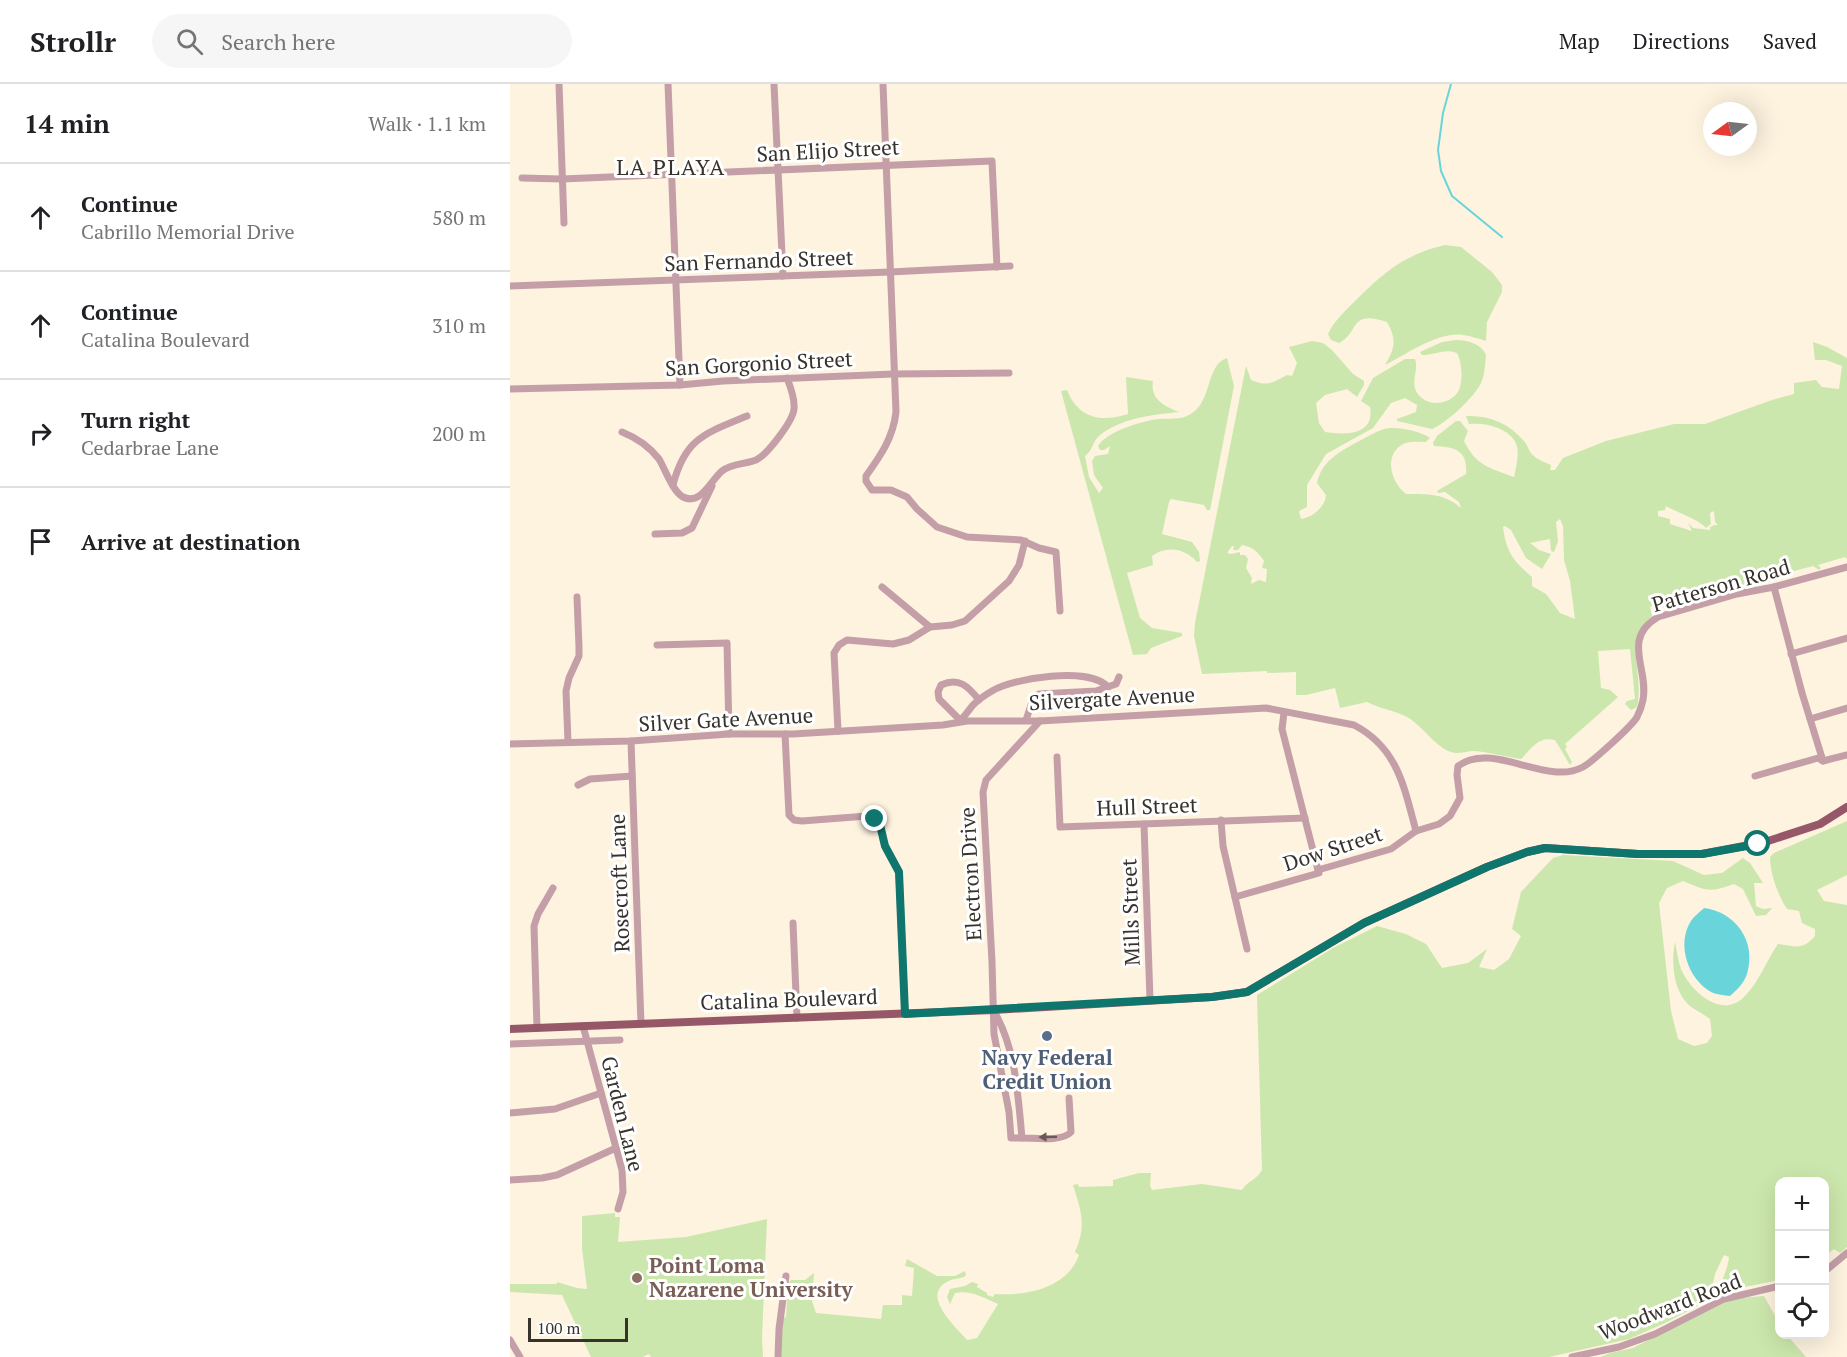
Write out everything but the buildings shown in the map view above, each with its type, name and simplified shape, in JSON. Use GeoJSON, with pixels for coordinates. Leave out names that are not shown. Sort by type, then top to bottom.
{"type":"FeatureCollection","features":[{"type":"Feature","properties":{"kind":"main road","name":"Catalina Boulevard"},"geometry":{"type":"LineString","coordinates":[[510,1029],[994,1011],[1212,997],[1247,992],[1364,923],[1476,871],[1527,852],[1545,848],[1638,854],[1702,854],[1765,842],[1820,824],[1847,807]]}},
{"type":"Feature","properties":{"kind":"street"},"geometry":{"type":"LineString","coordinates":[[559,84],[564,223]]}},
{"type":"Feature","properties":{"kind":"street"},"geometry":{"type":"LineString","coordinates":[[668,84],[680,385]]}},
{"type":"Feature","properties":{"kind":"street"},"geometry":{"type":"LineString","coordinates":[[774,84],[783,276]]}},
{"type":"Feature","properties":{"kind":"street"},"geometry":{"type":"LineString","coordinates":[[883,84],[896,412],[894,428],[886,448],[866,476],[867,485],[872,490],[891,490],[907,497],[937,527],[967,537],[1025,541],[1039,548],[1056,552],[1060,611]]}},
{"type":"Feature","properties":{"kind":"street","name":"San Elijo Street"},"geometry":{"type":"LineString","coordinates":[[522,178],[562,179],[992,161],[997,267]]}},
{"type":"Feature","properties":{"kind":"street","name":"San Fernando Street"},"geometry":{"type":"LineString","coordinates":[[510,286],[1010,266]]}},
{"type":"Feature","properties":{"kind":"street","name":"San Gorgonio Street"},"geometry":{"type":"LineString","coordinates":[[510,389],[680,385],[893,374],[1009,372]]}},
{"type":"Feature","properties":{"kind":"street"},"geometry":{"type":"LineString","coordinates":[[622,432],[637,438],[650,449],[658,458],[676,491],[683,497],[692,499],[699,497],[723,469],[754,461],[772,445],[793,416],[791,388],[787,378]]}},
{"type":"Feature","properties":{"kind":"street"},"geometry":{"type":"LineString","coordinates":[[673,484],[678,464],[696,441],[709,432],[747,416]]}},
{"type":"Feature","properties":{"kind":"street"},"geometry":{"type":"LineString","coordinates":[[655,534],[682,533],[692,528],[704,507],[715,478]]}},
{"type":"Feature","properties":{"kind":"street"},"geometry":{"type":"LineString","coordinates":[[838,731],[834,653],[839,645],[847,640],[893,644],[909,640],[930,627],[965,621],[1009,581],[1019,565],[1025,541]]}},
{"type":"Feature","properties":{"kind":"street","name":"Patterson Road"},"geometry":{"type":"LineString","coordinates":[[1460,798],[1458,766],[1468,758],[1487,758],[1562,772],[1582,768],[1636,719],[1643,698],[1640,632],[1648,622],[1737,594],[1774,587],[1847,567]]}},
{"type":"Feature","properties":{"kind":"street"},"geometry":{"type":"LineString","coordinates":[[882,587],[930,627]]}},
{"type":"Feature","properties":{"kind":"street"},"geometry":{"type":"LineString","coordinates":[[1774,587],[1823,761]]}},
{"type":"Feature","properties":{"kind":"street"},"geometry":{"type":"LineString","coordinates":[[568,742],[566,691],[579,656],[577,597]]}},
{"type":"Feature","properties":{"kind":"street"},"geometry":{"type":"LineString","coordinates":[[1791,654],[1847,638]]}},
{"type":"Feature","properties":{"kind":"street"},"geometry":{"type":"LineString","coordinates":[[657,645],[727,643],[729,734]]}},
{"type":"Feature","properties":{"kind":"street"},"geometry":{"type":"LineString","coordinates":[[980,700],[967,685],[957,682],[940,685],[938,692],[939,699],[959,722],[994,689],[1057,675],[1082,676],[1104,683],[1108,687]]}},
{"type":"Feature","properties":{"kind":"street"},"geometry":{"type":"LineString","coordinates":[[1026,720],[1033,699],[1039,694],[1096,691],[1116,684],[1119,677]]}},
{"type":"Feature","properties":{"kind":"street","name":"Silvergate Avenue"},"geometry":{"type":"LineString","coordinates":[[943,725],[967,721],[1040,721],[1266,708],[1284,713]]}},
{"type":"Feature","properties":{"kind":"street"},"geometry":{"type":"LineString","coordinates":[[1810,719],[1847,708]]}},
{"type":"Feature","properties":{"kind":"street"},"geometry":{"type":"LineString","coordinates":[[1318,870],[1282,729],[1284,713],[1354,724],[1366,731],[1388,753],[1399,771],[1416,831]]}},
{"type":"Feature","properties":{"kind":"street","name":"Electron Drive"},"geometry":{"type":"LineString","coordinates":[[994,1011],[1006,1032],[1017,1083],[1022,1138],[1011,1138],[1009,1112],[994,1034],[982,792],[986,780],[1040,721]]}},
{"type":"Feature","properties":{"kind":"street","name":"Silver Gate Avenue"},"geometry":{"type":"LineString","coordinates":[[510,744],[631,741],[729,734],[785,734],[943,725]]}},
{"type":"Feature","properties":{"kind":"street"},"geometry":{"type":"LineString","coordinates":[[785,734],[789,815],[794,820],[867,816],[875,819],[880,825],[885,846],[899,872],[905,1014]]}},
{"type":"Feature","properties":{"kind":"street","name":"Rosecroft Lane"},"geometry":{"type":"LineString","coordinates":[[631,741],[641,1024]]}},
{"type":"Feature","properties":{"kind":"street"},"geometry":{"type":"LineString","coordinates":[[1755,776],[1818,758],[1823,761],[1847,755]]}},
{"type":"Feature","properties":{"kind":"street","name":"Hull Street"},"geometry":{"type":"LineString","coordinates":[[1057,757],[1060,827],[1305,818]]}},
{"type":"Feature","properties":{"kind":"street"},"geometry":{"type":"LineString","coordinates":[[578,785],[590,779],[632,776]]}},
{"type":"Feature","properties":{"kind":"street","name":"Dow Street"},"geometry":{"type":"LineString","coordinates":[[1235,897],[1391,849],[1416,831],[1439,824],[1450,816],[1460,798]]}},
{"type":"Feature","properties":{"kind":"street"},"geometry":{"type":"LineString","coordinates":[[1221,820],[1223,846],[1247,949]]}},
{"type":"Feature","properties":{"kind":"street","name":"Mills Street"},"geometry":{"type":"LineString","coordinates":[[1144,824],[1150,1000]]}},
{"type":"Feature","properties":{"kind":"street"},"geometry":{"type":"LineString","coordinates":[[537,1028],[534,926],[553,888]]}},
{"type":"Feature","properties":{"kind":"street"},"geometry":{"type":"LineString","coordinates":[[793,923],[797,1018]]}},
{"type":"Feature","properties":{"kind":"street","name":"Garden Lane"},"geometry":{"type":"LineString","coordinates":[[583,1026],[622,1170],[623,1192],[618,1209]]}},
{"type":"Feature","properties":{"kind":"street"},"geometry":{"type":"LineString","coordinates":[[510,1044],[620,1040]]}},
{"type":"Feature","properties":{"kind":"street"},"geometry":{"type":"LineString","coordinates":[[510,1113],[555,1109],[601,1093]]}},
{"type":"Feature","properties":{"kind":"street"},"geometry":{"type":"LineString","coordinates":[[1022,1138],[1068,1136],[1071,1132],[1069,1098]]}},
{"type":"Feature","properties":{"kind":"street"},"geometry":{"type":"LineString","coordinates":[[510,1180],[556,1175],[616,1148]]}},
{"type":"Feature","properties":{"kind":"street"},"geometry":{"type":"LineString","coordinates":[[1829,1268],[1847,1253]]}},
{"type":"Feature","properties":{"kind":"street"},"geometry":{"type":"LineString","coordinates":[[778,1357],[778,1329],[786,1276]]}},
{"type":"Feature","properties":{"kind":"street","name":"Woodward Road"},"geometry":{"type":"LineString","coordinates":[[1572,1357],[1619,1347],[1655,1334],[1724,1299],[1775,1287]]}},
{"type":"Feature","properties":{"kind":"street"},"geometry":{"type":"LineString","coordinates":[[510,1340],[520,1357]]}},
{"type":"Feature","properties":{"kind":"green space"},"geometry":{"type":"Polygon","coordinates":[[[1445,245],[1461,247],[1492,272],[1502,285],[1502,292],[1487,322],[1486,341],[1463,335],[1444,336],[1423,344],[1385,365],[1394,344],[1387,322],[1366,318],[1361,320],[1339,343],[1331,340],[1328,334],[1337,320],[1385,273],[1406,259],[1445,245]]]}},
{"type":"Feature","properties":{"kind":"green space"},"geometry":{"type":"Polygon","coordinates":[[[1312,341],[1323,343],[1353,374],[1364,381],[1357,397],[1347,389],[1325,395],[1316,403],[1319,423],[1325,432],[1349,433],[1357,432],[1368,424],[1370,407],[1361,401],[1373,378],[1405,359],[1415,359],[1415,387],[1425,400],[1437,403],[1450,400],[1455,396],[1459,390],[1461,376],[1457,353],[1444,351],[1422,355],[1420,352],[1442,342],[1465,341],[1478,345],[1484,351],[1486,355],[1483,377],[1472,396],[1452,416],[1432,429],[1397,421],[1397,419],[1416,412],[1417,405],[1405,398],[1391,403],[1373,428],[1326,454],[1307,485],[1307,507],[1299,511],[1301,519],[1314,514],[1323,504],[1326,495],[1317,483],[1328,461],[1348,447],[1381,430],[1389,428],[1408,430],[1430,438],[1426,442],[1403,444],[1397,449],[1391,462],[1396,483],[1406,494],[1428,494],[1442,497],[1461,508],[1459,502],[1445,492],[1438,493],[1437,491],[1466,474],[1465,460],[1459,451],[1434,446],[1433,443],[1437,436],[1456,421],[1460,421],[1468,431],[1464,441],[1474,456],[1484,465],[1514,477],[1518,454],[1515,442],[1506,432],[1487,425],[1469,424],[1466,416],[1491,419],[1512,429],[1524,441],[1532,455],[1551,465],[1550,470],[1555,470],[1563,458],[1606,441],[1674,424],[1705,424],[1794,394],[1794,383],[1816,380],[1822,387],[1839,389],[1842,366],[1826,360],[1815,360],[1813,342],[1847,358],[1847,559],[1845,557],[1818,565],[1821,568],[1819,570],[1813,566],[1775,576],[1773,569],[1765,572],[1766,582],[1728,593],[1726,586],[1650,607],[1652,616],[1643,626],[1636,648],[1639,694],[1637,707],[1631,710],[1625,704],[1635,699],[1630,649],[1598,651],[1601,688],[1610,690],[1618,697],[1565,744],[1567,747],[1565,749],[1572,762],[1570,765],[1555,740],[1549,739],[1540,741],[1521,759],[1471,751],[1451,752],[1439,745],[1413,721],[1402,715],[1367,702],[1340,708],[1335,688],[1296,695],[1296,672],[1202,674],[1194,636],[1195,623],[1246,366],[1251,380],[1270,383],[1287,375],[1292,376],[1297,363],[1289,347],[1312,341]],[[1666,506],[1665,510],[1658,511],[1658,516],[1670,519],[1670,524],[1692,531],[1688,523],[1693,528],[1710,530],[1709,528],[1718,525],[1715,522],[1714,511],[1710,513],[1711,524],[1706,528],[1666,506]],[[1560,519],[1556,522],[1558,541],[1554,552],[1551,551],[1550,539],[1530,543],[1539,550],[1551,554],[1542,569],[1526,558],[1511,530],[1505,526],[1503,527],[1504,535],[1512,555],[1532,577],[1532,586],[1546,594],[1560,613],[1575,619],[1570,581],[1564,560],[1563,526],[1560,519]],[[1242,545],[1238,550],[1233,550],[1234,546],[1232,546],[1227,553],[1240,552],[1240,555],[1245,555],[1248,559],[1246,568],[1252,578],[1251,584],[1259,580],[1266,582],[1267,569],[1262,568],[1264,561],[1260,555],[1242,545]]]}},
{"type":"Feature","properties":{"kind":"green space"},"geometry":{"type":"Polygon","coordinates":[[[1227,358],[1234,386],[1210,510],[1207,510],[1204,505],[1171,499],[1162,534],[1192,542],[1199,552],[1200,561],[1197,562],[1182,551],[1164,550],[1152,556],[1153,565],[1127,573],[1140,618],[1152,628],[1182,633],[1182,636],[1151,648],[1147,654],[1133,655],[1061,391],[1067,390],[1077,407],[1084,412],[1100,418],[1109,418],[1128,414],[1126,377],[1153,381],[1154,393],[1159,401],[1179,412],[1147,416],[1126,422],[1098,437],[1085,456],[1089,477],[1099,493],[1103,488],[1094,475],[1092,461],[1095,456],[1108,454],[1110,446],[1100,450],[1098,446],[1102,441],[1135,424],[1187,416],[1201,403],[1215,369],[1227,358]]]}},
{"type":"Feature","properties":{"kind":"green space"},"geometry":{"type":"Polygon","coordinates":[[[1847,821],[1847,875],[1817,890],[1824,901],[1847,905],[1847,1247],[1840,1253],[1834,1249],[1829,1253],[1829,1177],[1775,1177],[1775,1281],[1725,1291],[1721,1288],[1729,1257],[1724,1255],[1715,1274],[1709,1300],[1629,1339],[1549,1357],[780,1357],[782,1318],[786,1317],[788,1283],[791,1280],[805,1280],[814,1273],[812,1301],[816,1313],[881,1319],[883,1305],[902,1305],[902,1295],[912,1296],[914,1268],[905,1266],[907,1259],[937,1276],[955,1276],[965,1271],[964,1277],[945,1283],[939,1289],[937,1297],[944,1313],[967,1340],[977,1338],[998,1304],[977,1295],[961,1292],[955,1293],[950,1304],[947,1297],[950,1289],[972,1282],[978,1284],[977,1287],[987,1295],[993,1297],[995,1294],[1032,1292],[1055,1283],[1073,1267],[1079,1255],[1075,1252],[1081,1234],[1082,1218],[1073,1185],[1078,1184],[1079,1187],[1113,1186],[1113,1180],[1139,1173],[1151,1173],[1152,1190],[1202,1184],[1242,1190],[1262,1170],[1257,995],[1333,948],[1377,926],[1406,934],[1426,944],[1442,968],[1468,963],[1487,949],[1479,967],[1494,970],[1509,959],[1521,936],[1512,929],[1521,892],[1553,858],[1563,855],[1673,861],[1704,875],[1722,873],[1743,858],[1750,863],[1763,883],[1754,883],[1756,906],[1763,909],[1772,908],[1766,915],[1756,916],[1743,889],[1734,884],[1708,890],[1683,881],[1667,888],[1659,903],[1671,1011],[1678,1039],[1694,1046],[1707,1043],[1712,1036],[1710,1019],[1684,1000],[1677,985],[1673,958],[1675,942],[1681,969],[1691,985],[1707,999],[1716,1004],[1725,1005],[1734,1004],[1754,986],[1778,944],[1802,946],[1815,936],[1815,929],[1802,923],[1799,911],[1787,909],[1778,891],[1770,864],[1770,857],[1774,853],[1847,821]]]}},
{"type":"Feature","properties":{"kind":"green space","name":"Point Loma Nazarene University"},"geometry":{"type":"Polygon","coordinates":[[[615,1213],[615,1217],[620,1217],[618,1242],[686,1237],[767,1219],[763,1357],[651,1357],[649,1354],[643,1357],[591,1357],[562,1295],[510,1292],[510,1284],[557,1284],[557,1282],[587,1289],[582,1248],[582,1216],[615,1213]]]}},
{"type":"Feature","properties":{"kind":"green space"},"geometry":{"type":"Polygon","coordinates":[[[1764,1296],[1775,1316],[1775,1339],[1790,1339],[1806,1357],[1601,1357],[1633,1348],[1718,1304],[1741,1298],[1764,1296]]]}},
{"type":"Feature","properties":{"kind":"water"},"geometry":{"type":"Polygon","coordinates":[[[1704,908],[1726,916],[1734,922],[1746,940],[1749,951],[1747,974],[1730,996],[1713,993],[1703,986],[1696,979],[1687,960],[1685,940],[1687,930],[1692,919],[1704,908]]]}},
{"type":"Feature","properties":{"kind":"waterway"},"geometry":{"type":"LineString","coordinates":[[1451,84],[1443,113],[1438,150],[1441,171],[1452,196],[1502,237]]}},
{"type":"Feature","properties":{"kind":"place","name":"Navy Federal Credit Union"},"geometry":{"type":"Point","coordinates":[1047,1036]}},
{"type":"Feature","properties":{"kind":"place","name":"Point Loma Nazarene University"},"geometry":{"type":"Point","coordinates":[637,1278]}},
{"type":"Feature","properties":{"kind":"district","name":"LA PLAYA"},"geometry":{"type":"Point","coordinates":[671,167]}},
{"type":"Feature","properties":{"kind":"route"},"geometry":{"type":"LineString","coordinates":[[875,819],[880,825],[885,846],[899,872],[905,1014],[994,1011],[1212,997],[1247,992],[1364,923],[1487,867],[1527,852],[1545,848],[1613,850],[1638,854],[1702,854],[1758,844]]}}]}
